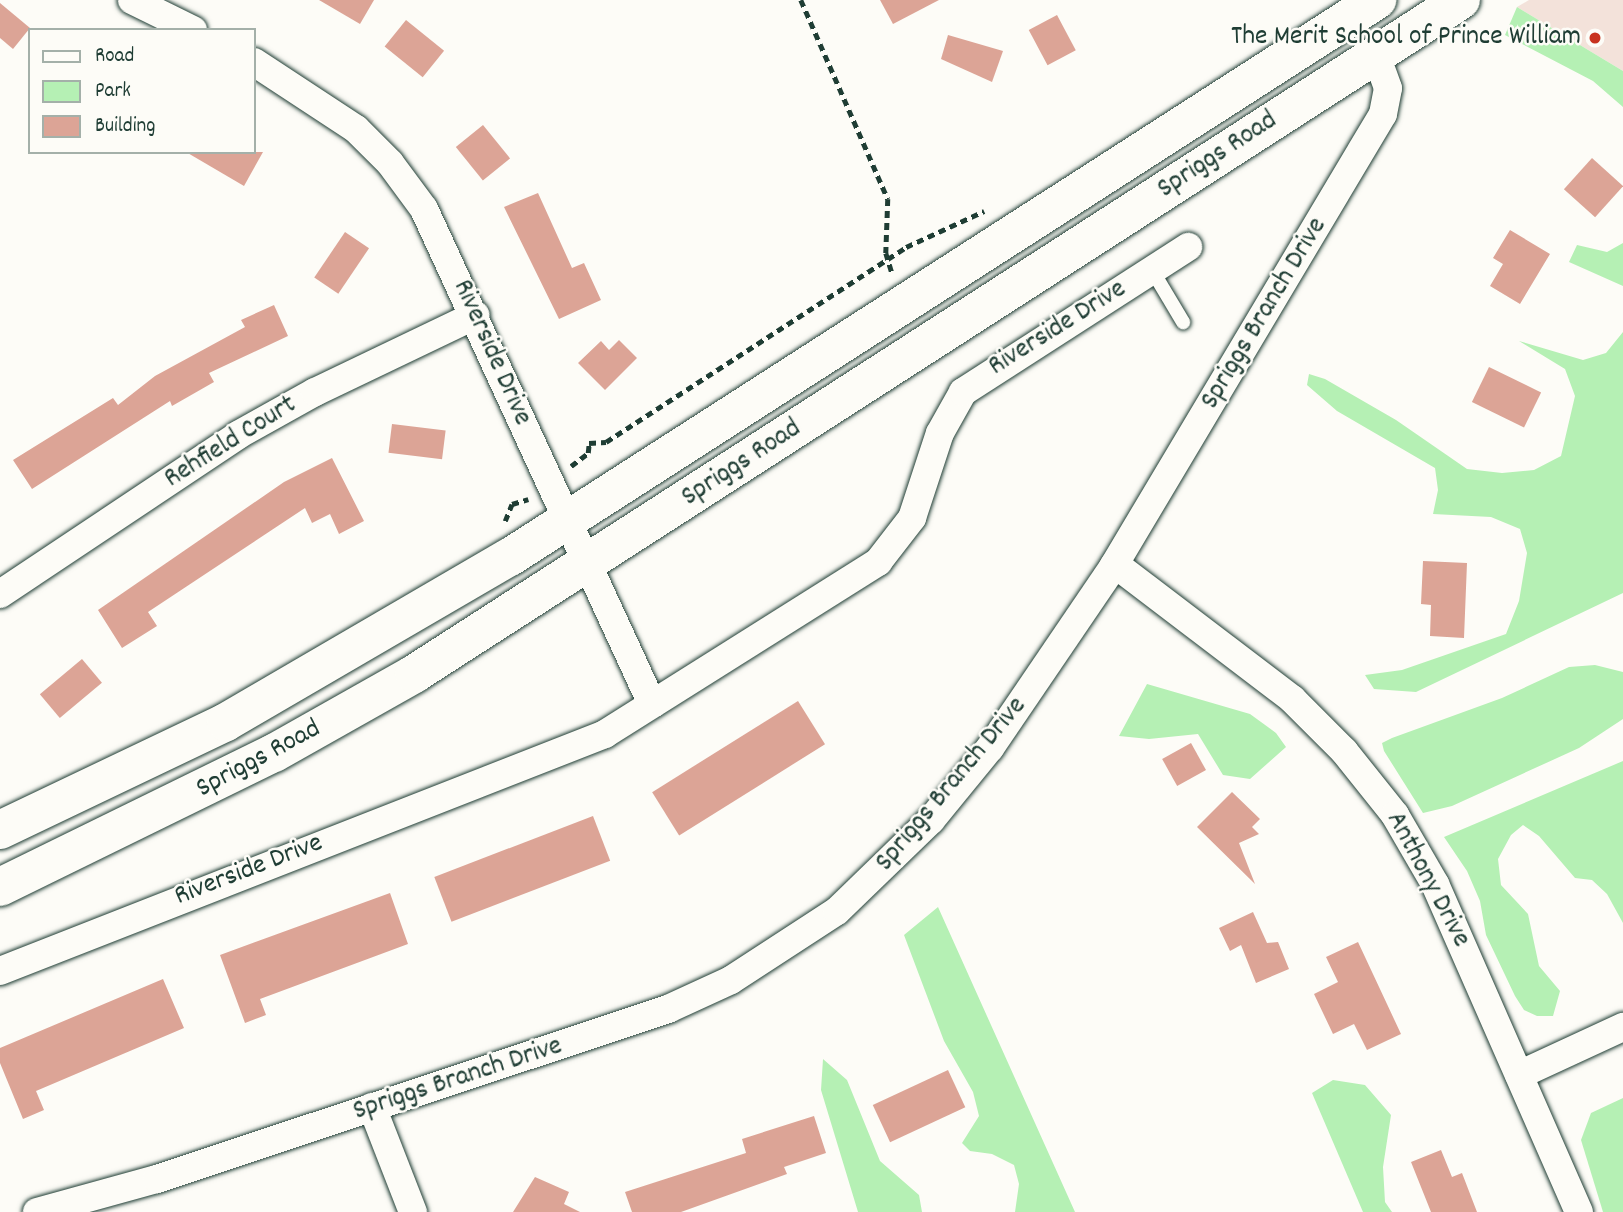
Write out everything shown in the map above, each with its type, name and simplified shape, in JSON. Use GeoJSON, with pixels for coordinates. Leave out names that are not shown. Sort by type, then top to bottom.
{"type":"FeatureCollection","features":[{"type":"Feature","properties":{"kind":"main road","name":"Spriggs Road"},"geometry":{"type":"LineString","coordinates":[[0,830],[140,766],[299,682],[564,520],[1377,0]]}},
{"type":"Feature","properties":{"kind":"main road","name":"Spriggs Road"},"geometry":{"type":"LineString","coordinates":[[0,887],[274,753],[414,674],[1461,0]]}},
{"type":"Feature","properties":{"kind":"street"},"geometry":{"type":"LineString","coordinates":[[132,0],[181,16]]}},
{"type":"Feature","properties":{"kind":"street","name":"Spriggs Branch Drive"},"geometry":{"type":"LineString","coordinates":[[37,1212],[157,1179],[668,1009],[732,980],[837,911],[930,820],[990,748],[1115,564],[1323,217],[1387,102],[1388,88],[1376,55]]}},
{"type":"Feature","properties":{"kind":"street","name":"Riverside Drive"},"geometry":{"type":"LineString","coordinates":[[256,63],[329,108],[390,163],[424,209],[475,315],[584,566],[652,704]]}},
{"type":"Feature","properties":{"kind":"street","name":"Riverside Drive"},"geometry":{"type":"LineString","coordinates":[[0,971],[593,739],[652,704],[878,562],[912,518],[940,433],[963,392],[1188,247]]}},
{"type":"Feature","properties":{"kind":"street","name":"Rehfield Court"},"geometry":{"type":"LineString","coordinates":[[0,594],[238,435],[358,370],[475,315]]}},
{"type":"Feature","properties":{"kind":"street","name":"Anthony Drive"},"geometry":{"type":"LineString","coordinates":[[1115,564],[1292,699],[1377,789],[1435,884],[1578,1212]]}},
{"type":"Feature","properties":{"kind":"street"},"geometry":{"type":"LineString","coordinates":[[1520,1075],[1623,1027]]}},
{"type":"Feature","properties":{"kind":"street"},"geometry":{"type":"LineString","coordinates":[[372,1107],[413,1212]]}},
{"type":"Feature","properties":{"kind":"lane"},"geometry":{"type":"LineString","coordinates":[[1152,270],[1183,322]]}},
{"type":"Feature","properties":{"kind":"path"},"geometry":{"type":"LineString","coordinates":[[800,0],[888,200],[887,259],[902,304]]}},
{"type":"Feature","properties":{"kind":"path"},"geometry":{"type":"LineString","coordinates":[[588,453],[589,443],[610,439],[887,259],[992,207]]}},
{"type":"Feature","properties":{"kind":"path"},"geometry":{"type":"LineString","coordinates":[[512,505],[520,505]]}},
{"type":"Feature","properties":{"kind":"shaded area","name":"The Merit School of Prince William"},"geometry":{"type":"Polygon","coordinates":[[[1529,0],[1623,0],[1623,71],[1517,7],[1529,0]]]}},
{"type":"Feature","properties":{"kind":"green space"},"geometry":{"type":"Polygon","coordinates":[[[1517,7],[1623,71],[1623,107],[1593,81],[1505,35],[1517,7]]]}},
{"type":"Feature","properties":{"kind":"green space"},"geometry":{"type":"Polygon","coordinates":[[[1623,243],[1623,286],[1569,262],[1577,245],[1607,252],[1623,243]]]}},
{"type":"Feature","properties":{"kind":"green space"},"geometry":{"type":"Polygon","coordinates":[[[1623,332],[1623,593],[1416,692],[1374,689],[1365,675],[1402,670],[1506,634],[1519,601],[1527,553],[1520,529],[1491,517],[1433,514],[1438,490],[1435,468],[1337,411],[1307,385],[1309,374],[1325,379],[1396,420],[1467,469],[1502,473],[1534,470],[1561,456],[1575,396],[1565,369],[1519,341],[1583,360],[1606,353],[1623,332]]]}},
{"type":"Feature","properties":{"kind":"green space"},"geometry":{"type":"Polygon","coordinates":[[[1595,665],[1623,672],[1623,719],[1579,748],[1452,806],[1423,813],[1384,751],[1382,743],[1392,738],[1502,698],[1569,667],[1595,665]]]}},
{"type":"Feature","properties":{"kind":"green space"},"geometry":{"type":"Polygon","coordinates":[[[1147,684],[1250,714],[1276,733],[1286,747],[1250,779],[1223,775],[1198,734],[1149,739],[1119,736],[1147,684]]]}},
{"type":"Feature","properties":{"kind":"green space"},"geometry":{"type":"Polygon","coordinates":[[[1623,761],[1623,923],[1607,894],[1592,880],[1575,878],[1539,836],[1523,825],[1511,835],[1498,859],[1501,885],[1528,914],[1539,966],[1560,991],[1553,1016],[1537,1016],[1524,1010],[1515,996],[1486,935],[1480,901],[1467,871],[1444,837],[1623,761]]]}},
{"type":"Feature","properties":{"kind":"green space"},"geometry":{"type":"Polygon","coordinates":[[[938,907],[1075,1212],[1015,1212],[1019,1184],[1014,1165],[992,1154],[970,1151],[962,1143],[979,1116],[973,1092],[944,1041],[904,935],[938,907]]]}},
{"type":"Feature","properties":{"kind":"green space"},"geometry":{"type":"Polygon","coordinates":[[[823,1059],[847,1080],[880,1161],[919,1195],[922,1212],[858,1212],[821,1090],[823,1059]]]}},
{"type":"Feature","properties":{"kind":"green space"},"geometry":{"type":"Polygon","coordinates":[[[1333,1080],[1365,1085],[1391,1115],[1383,1167],[1385,1202],[1392,1212],[1363,1212],[1312,1093],[1333,1080]]]}},
{"type":"Feature","properties":{"kind":"green space"},"geometry":{"type":"Polygon","coordinates":[[[1623,1098],[1623,1212],[1603,1212],[1581,1140],[1591,1113],[1623,1098]]]}},
{"type":"Feature","properties":{"kind":"building"},"geometry":{"type":"Polygon","coordinates":[[[319,0],[374,0],[360,24],[319,0]]]}},
{"type":"Feature","properties":{"kind":"building"},"geometry":{"type":"Polygon","coordinates":[[[880,0],[939,0],[893,24],[880,0]]]}},
{"type":"Feature","properties":{"kind":"building"},"geometry":{"type":"Polygon","coordinates":[[[0,3],[30,28],[13,49],[0,38],[0,3]]]}},
{"type":"Feature","properties":{"kind":"building"},"geometry":{"type":"Polygon","coordinates":[[[1057,15],[1076,50],[1048,65],[1029,30],[1057,15]]]}},
{"type":"Feature","properties":{"kind":"building"},"geometry":{"type":"Polygon","coordinates":[[[406,20],[444,51],[423,77],[385,46],[406,20]]]}},
{"type":"Feature","properties":{"kind":"building"},"geometry":{"type":"Polygon","coordinates":[[[948,35],[1003,51],[992,82],[941,59],[948,35]]]}},
{"type":"Feature","properties":{"kind":"building"},"geometry":{"type":"Polygon","coordinates":[[[483,125],[510,158],[483,180],[456,147],[483,125]]]}},
{"type":"Feature","properties":{"kind":"building"},"geometry":{"type":"Polygon","coordinates":[[[263,152],[244,186],[189,154],[263,152]]]}},
{"type":"Feature","properties":{"kind":"building"},"geometry":{"type":"Polygon","coordinates":[[[1592,158],[1623,186],[1595,217],[1564,189],[1592,158]]]}},
{"type":"Feature","properties":{"kind":"building"},"geometry":{"type":"Polygon","coordinates":[[[538,193],[572,268],[584,263],[601,300],[559,319],[504,207],[538,193]]]}},
{"type":"Feature","properties":{"kind":"building"},"geometry":{"type":"Polygon","coordinates":[[[1510,230],[1550,254],[1520,304],[1490,286],[1503,264],[1493,258],[1510,230]]]}},
{"type":"Feature","properties":{"kind":"building"},"geometry":{"type":"Polygon","coordinates":[[[345,232],[369,248],[338,294],[314,278],[345,232]]]}},
{"type":"Feature","properties":{"kind":"building"},"geometry":{"type":"Polygon","coordinates":[[[274,305],[288,336],[209,373],[214,382],[172,406],[170,401],[32,489],[13,460],[113,398],[118,405],[155,376],[245,327],[241,320],[274,305]]]}},
{"type":"Feature","properties":{"kind":"building"},"geometry":{"type":"Polygon","coordinates":[[[619,340],[637,358],[605,390],[578,363],[601,341],[609,350],[619,340]]]}},
{"type":"Feature","properties":{"kind":"building"},"geometry":{"type":"Polygon","coordinates":[[[1489,367],[1541,392],[1524,427],[1472,402],[1489,367]]]}},
{"type":"Feature","properties":{"kind":"building"},"geometry":{"type":"Polygon","coordinates":[[[392,424],[446,431],[442,459],[388,453],[392,424]]]}},
{"type":"Feature","properties":{"kind":"building"},"geometry":{"type":"Polygon","coordinates":[[[332,458],[364,521],[339,534],[330,514],[312,523],[305,508],[148,612],[157,626],[122,648],[98,610],[284,482],[332,458]]]}},
{"type":"Feature","properties":{"kind":"building"},"geometry":{"type":"Polygon","coordinates":[[[1423,561],[1467,563],[1464,638],[1430,636],[1431,605],[1421,604],[1423,561]]]}},
{"type":"Feature","properties":{"kind":"building"},"geometry":{"type":"Polygon","coordinates":[[[82,659],[102,683],[60,718],[40,694],[82,659]]]}},
{"type":"Feature","properties":{"kind":"building"},"geometry":{"type":"Polygon","coordinates":[[[798,701],[825,744],[679,835],[652,792],[798,701]]]}},
{"type":"Feature","properties":{"kind":"building"},"geometry":{"type":"Polygon","coordinates":[[[1191,743],[1206,770],[1177,786],[1162,759],[1191,743]]]}},
{"type":"Feature","properties":{"kind":"building"},"geometry":{"type":"Polygon","coordinates":[[[1232,792],[1260,819],[1252,827],[1259,834],[1239,843],[1255,884],[1197,827],[1232,792]]]}},
{"type":"Feature","properties":{"kind":"building"},"geometry":{"type":"Polygon","coordinates":[[[593,816],[610,861],[451,922],[434,877],[593,816]]]}},
{"type":"Feature","properties":{"kind":"building"},"geometry":{"type":"Polygon","coordinates":[[[390,893],[408,944],[260,999],[266,1015],[245,1023],[220,955],[390,893]]]}},
{"type":"Feature","properties":{"kind":"building"},"geometry":{"type":"Polygon","coordinates":[[[1253,912],[1267,943],[1278,942],[1289,969],[1256,983],[1241,945],[1230,951],[1219,928],[1253,912]]]}},
{"type":"Feature","properties":{"kind":"building"},"geometry":{"type":"Polygon","coordinates":[[[1358,942],[1401,1034],[1367,1050],[1354,1024],[1333,1034],[1314,994],[1338,982],[1326,957],[1358,942]]]}},
{"type":"Feature","properties":{"kind":"building"},"geometry":{"type":"Polygon","coordinates":[[[163,979],[184,1028],[36,1091],[44,1110],[23,1119],[0,1063],[0,1048],[163,979]]]}},
{"type":"Feature","properties":{"kind":"building"},"geometry":{"type":"Polygon","coordinates":[[[948,1070],[965,1107],[890,1142],[873,1105],[948,1070]]]}},
{"type":"Feature","properties":{"kind":"building"},"geometry":{"type":"Polygon","coordinates":[[[814,1116],[826,1153],[784,1167],[787,1174],[681,1212],[632,1212],[625,1192],[746,1153],[742,1139],[814,1116]]]}},
{"type":"Feature","properties":{"kind":"building"},"geometry":{"type":"Polygon","coordinates":[[[1441,1150],[1452,1177],[1462,1173],[1477,1212],[1431,1212],[1411,1162],[1441,1150]]]}},
{"type":"Feature","properties":{"kind":"building"},"geometry":{"type":"Polygon","coordinates":[[[535,1177],[569,1192],[564,1204],[580,1212],[513,1212],[535,1177]]]}},
{"type":"Feature","properties":{"kind":"place","name":"The Merit School of Prince William"},"geometry":{"type":"Point","coordinates":[1595,38]}}]}
